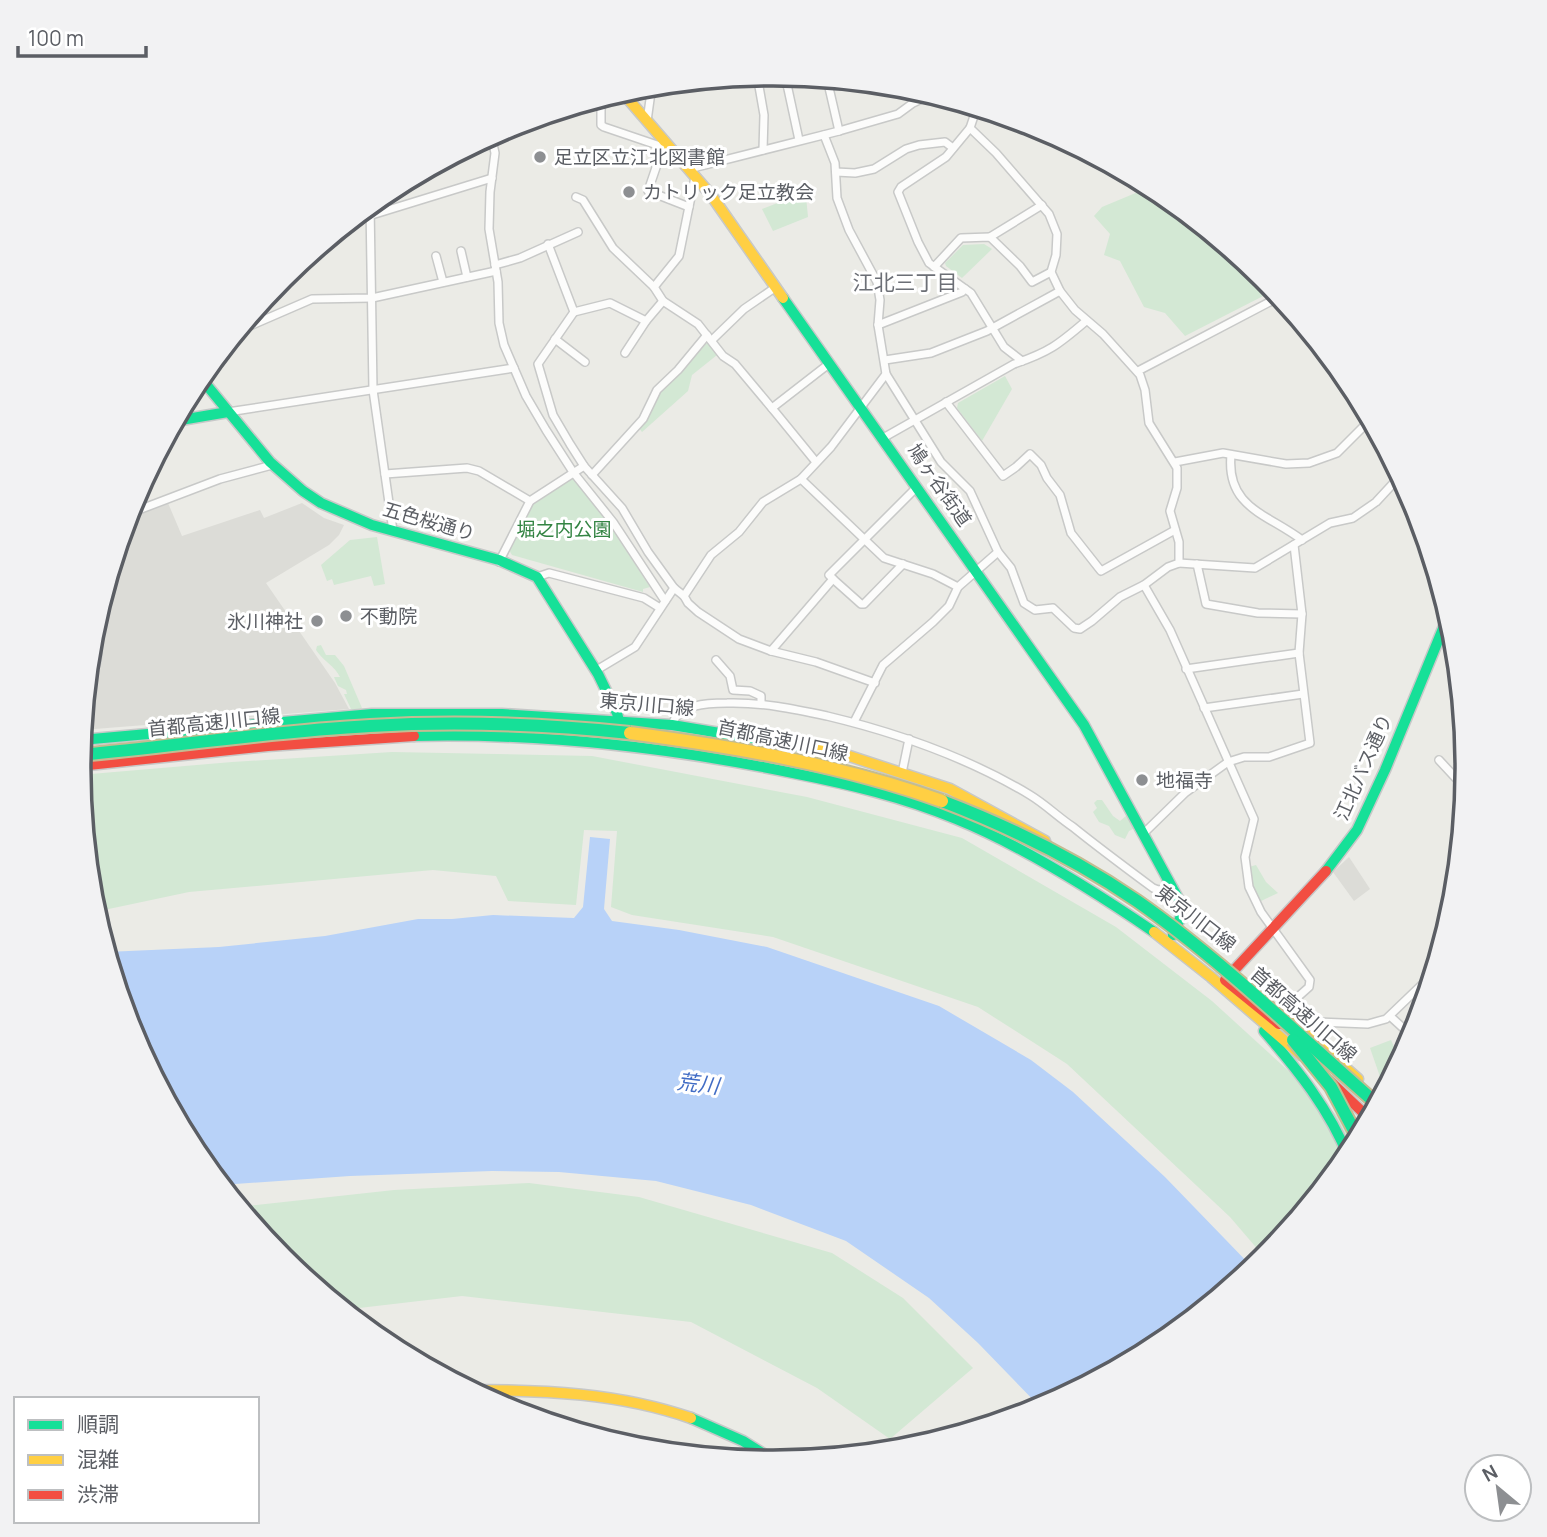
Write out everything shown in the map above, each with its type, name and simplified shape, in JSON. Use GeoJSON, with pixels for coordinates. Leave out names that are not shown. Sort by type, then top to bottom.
{"type":"FeatureCollection","features":[{"type":"Feature","properties":{"kind":"main road","name":"鳩ヶ谷街道"},"geometry":{"type":"LineString","coordinates":[[630,101],[665,146],[692,173],[776,287],[1084,725],[1174,888],[1181,908],[1178,926]]}},
{"type":"Feature","properties":{"kind":"main road","name":"五色桜通り"},"geometry":{"type":"LineString","coordinates":[[208,387],[272,465],[320,503],[353,519],[525,570],[537,577]]}},
{"type":"Feature","properties":{"kind":"main road"},"geometry":{"type":"LineString","coordinates":[[187,419],[228,412]]}},
{"type":"Feature","properties":{"kind":"main road"},"geometry":{"type":"LineString","coordinates":[[537,577],[595,671],[620,720],[620,740]]}},
{"type":"Feature","properties":{"kind":"main road","name":"江北バス通り"},"geometry":{"type":"LineString","coordinates":[[1229,976],[1335,861],[1362,821],[1442,631]]}},
{"type":"Feature","properties":{"kind":"main road","name":"東京川口線"},"geometry":{"type":"LineString","coordinates":[[92,739],[372,714],[502,714],[672,725],[837,752],[950,789],[1063,850],[1178,926],[1229,976]]}},
{"type":"Feature","properties":{"kind":"main road","name":"首都高速川口線"},"geometry":{"type":"LineString","coordinates":[[91,754],[285,733],[413,725],[542,726],[659,736],[831,768],[893,785],[961,809],[1071,861],[1161,918],[1198,947],[1370,1101]]}},
{"type":"Feature","properties":{"kind":"main road","name":"東京川口線"},"geometry":{"type":"LineString","coordinates":[[91,763],[362,731],[529,733],[709,751],[836,775],[949,810],[1054,863],[1113,898],[1229,976]]}},
{"type":"Feature","properties":{"kind":"main road","name":"首都高速川口線"},"geometry":{"type":"LineString","coordinates":[[91,763],[368,737],[459,735],[550,738],[715,756],[887,794],[957,819],[998,838],[1110,903],[1202,970],[1363,1113]]}},
{"type":"Feature","properties":{"kind":"main road"},"geometry":{"type":"LineString","coordinates":[[1171,938],[1178,926]]}},
{"type":"Feature","properties":{"kind":"main road"},"geometry":{"type":"LineString","coordinates":[[1198,947],[1310,1058],[1343,1105],[1354,1128]]}},
{"type":"Feature","properties":{"kind":"main road","name":"首都高速川口線"},"geometry":{"type":"LineString","coordinates":[[1202,970],[1256,1023],[1300,1073],[1330,1116],[1343,1145]]}},
{"type":"Feature","properties":{"kind":"main road"},"geometry":{"type":"LineString","coordinates":[[1229,976],[1281,1012],[1374,1094]]}},
{"type":"Feature","properties":{"kind":"main road"},"geometry":{"type":"LineString","coordinates":[[1229,976],[1370,1101]]}},
{"type":"Feature","properties":{"kind":"main road"},"geometry":{"type":"LineString","coordinates":[[492,1390],[543,1390],[619,1398],[657,1406],[718,1427],[760,1451]]}},
{"type":"Feature","properties":{"kind":"street"},"geometry":{"type":"LineString","coordinates":[[759,86],[764,115],[763,150]]}},
{"type":"Feature","properties":{"kind":"street"},"geometry":{"type":"LineString","coordinates":[[787,86],[799,141]]}},
{"type":"Feature","properties":{"kind":"street"},"geometry":{"type":"LineString","coordinates":[[829,88],[839,131]]}},
{"type":"Feature","properties":{"kind":"street"},"geometry":{"type":"LineString","coordinates":[[647,121],[650,97]]}},
{"type":"Feature","properties":{"kind":"street"},"geometry":{"type":"LineString","coordinates":[[654,286],[679,256],[689,207],[692,173],[763,150],[898,114],[917,101]]}},
{"type":"Feature","properties":{"kind":"street"},"geometry":{"type":"LineString","coordinates":[[601,108],[601,125],[604,127],[665,146],[648,191],[689,207]]}},
{"type":"Feature","properties":{"kind":"street"},"geometry":{"type":"LineString","coordinates":[[973,116],[970,128],[946,157],[901,187],[898,192],[918,242],[934,267],[971,293],[1004,347],[1022,361]]}},
{"type":"Feature","properties":{"kind":"street"},"geometry":{"type":"LineString","coordinates":[[970,128],[996,153],[1049,214],[1056,234],[1056,255],[1051,272],[1060,291],[1086,321],[1103,334],[1138,371],[1145,390],[1149,423],[1175,462],[1178,476],[1170,512],[1179,542],[1179,564]]}},
{"type":"Feature","properties":{"kind":"street"},"geometry":{"type":"LineString","coordinates":[[824,135],[836,172],[837,198],[849,229],[877,282],[880,300],[878,325],[886,374],[941,462],[970,491],[998,552],[1011,568],[1024,603],[1035,610],[1053,608],[1074,628],[1080,629],[1120,597],[1144,585],[1168,567],[1197,564],[1255,568],[1330,523],[1353,518],[1376,502],[1393,483]]}},
{"type":"Feature","properties":{"kind":"street"},"geometry":{"type":"LineString","coordinates":[[836,172],[855,173],[874,169],[906,149],[919,145],[945,142],[953,148]]}},
{"type":"Feature","properties":{"kind":"street"},"geometry":{"type":"LineString","coordinates":[[494,146],[489,229],[496,268],[499,323],[504,345],[526,396],[573,472],[613,522],[663,605]]}},
{"type":"Feature","properties":{"kind":"street"},"geometry":{"type":"LineString","coordinates":[[376,214],[492,178]]}},
{"type":"Feature","properties":{"kind":"street"},"geometry":{"type":"LineString","coordinates":[[576,197],[583,200],[607,241],[654,286],[663,301],[698,324],[723,356],[735,364],[816,462]]}},
{"type":"Feature","properties":{"kind":"street"},"geometry":{"type":"LineString","coordinates":[[934,267],[961,238],[990,237],[1042,205]]}},
{"type":"Feature","properties":{"kind":"street"},"geometry":{"type":"LineString","coordinates":[[370,218],[373,390],[393,531]]}},
{"type":"Feature","properties":{"kind":"street"},"geometry":{"type":"LineString","coordinates":[[262,316],[312,299],[372,298],[467,277],[496,268],[578,232]]}},
{"type":"Feature","properties":{"kind":"street"},"geometry":{"type":"LineString","coordinates":[[990,237],[1020,266],[1032,282],[1051,272]]}},
{"type":"Feature","properties":{"kind":"street"},"geometry":{"type":"LineString","coordinates":[[548,244],[574,312]]}},
{"type":"Feature","properties":{"kind":"street"},"geometry":{"type":"LineString","coordinates":[[461,251],[467,277]]}},
{"type":"Feature","properties":{"kind":"street"},"geometry":{"type":"LineString","coordinates":[[436,256],[443,282]]}},
{"type":"Feature","properties":{"kind":"street"},"geometry":{"type":"LineString","coordinates":[[592,475],[643,419],[656,390],[710,337],[776,287]]}},
{"type":"Feature","properties":{"kind":"street"},"geometry":{"type":"LineString","coordinates":[[878,325],[965,289]]}},
{"type":"Feature","properties":{"kind":"street"},"geometry":{"type":"LineString","coordinates":[[885,360],[931,353],[993,329],[1060,291]]}},
{"type":"Feature","properties":{"kind":"street"},"geometry":{"type":"LineString","coordinates":[[625,353],[663,301]]}},
{"type":"Feature","properties":{"kind":"street"},"geometry":{"type":"LineString","coordinates":[[1138,371],[1271,301]]}},
{"type":"Feature","properties":{"kind":"street"},"geometry":{"type":"LineString","coordinates":[[646,321],[610,303],[574,312],[538,364],[553,415],[584,466],[622,508],[648,552],[674,588],[698,612],[739,639],[875,682]]}},
{"type":"Feature","properties":{"kind":"street"},"geometry":{"type":"LineString","coordinates":[[883,438],[1022,361],[1037,357],[1059,345],[1086,321]]}},
{"type":"Feature","properties":{"kind":"street"},"geometry":{"type":"LineString","coordinates":[[555,339],[585,362]]}},
{"type":"Feature","properties":{"kind":"street"},"geometry":{"type":"LineString","coordinates":[[772,408],[830,363]]}},
{"type":"Feature","properties":{"kind":"street"},"geometry":{"type":"LineString","coordinates":[[228,412],[514,368]]}},
{"type":"Feature","properties":{"kind":"street"},"geometry":{"type":"LineString","coordinates":[[684,596],[711,555],[739,532],[763,502],[801,479],[831,447],[886,374]]}},
{"type":"Feature","properties":{"kind":"street"},"geometry":{"type":"LineString","coordinates":[[946,402],[1003,476],[1030,454],[1041,465],[1046,478],[1060,495],[1071,533],[1101,571],[1175,530]]}},
{"type":"Feature","properties":{"kind":"street"},"geometry":{"type":"LineString","coordinates":[[1175,462],[1223,453],[1286,464],[1320,460],[1346,445],[1364,426]]}},
{"type":"Feature","properties":{"kind":"street"},"geometry":{"type":"LineString","coordinates":[[1231,455],[1233,483],[1252,509],[1298,543]]}},
{"type":"Feature","properties":{"kind":"street"},"geometry":{"type":"LineString","coordinates":[[142,509],[220,480],[272,465]]}},
{"type":"Feature","properties":{"kind":"street"},"geometry":{"type":"LineString","coordinates":[[499,562],[530,501],[584,466]]}},
{"type":"Feature","properties":{"kind":"street"},"geometry":{"type":"LineString","coordinates":[[385,474],[467,467],[479,471],[530,501]]}},
{"type":"Feature","properties":{"kind":"street"},"geometry":{"type":"LineString","coordinates":[[801,479],[884,558],[933,574],[958,587]]}},
{"type":"Feature","properties":{"kind":"street"},"geometry":{"type":"LineString","coordinates":[[903,564],[864,604],[829,575],[917,487]]}},
{"type":"Feature","properties":{"kind":"street"},"geometry":{"type":"LineString","coordinates":[[1144,833],[1185,793],[1228,762],[1244,757],[1269,757],[1310,744],[1298,653],[1302,614],[1298,543]]}},
{"type":"Feature","properties":{"kind":"street"},"geometry":{"type":"LineString","coordinates":[[854,722],[883,665],[949,606],[958,587],[998,552]]}},
{"type":"Feature","properties":{"kind":"street"},"geometry":{"type":"LineString","coordinates":[[1197,564],[1206,604],[1258,613],[1302,614]]}},
{"type":"Feature","properties":{"kind":"street"},"geometry":{"type":"LineString","coordinates":[[537,577],[550,573],[663,605]]}},
{"type":"Feature","properties":{"kind":"street"},"geometry":{"type":"LineString","coordinates":[[771,651],[833,579]]}},
{"type":"Feature","properties":{"kind":"street"},"geometry":{"type":"LineString","coordinates":[[1144,585],[1170,630],[1254,818],[1245,857],[1249,887],[1261,912],[1310,980],[1309,987],[1281,1012]]}},
{"type":"Feature","properties":{"kind":"street"},"geometry":{"type":"LineString","coordinates":[[595,671],[635,647],[674,588]]}},
{"type":"Feature","properties":{"kind":"street"},"geometry":{"type":"LineString","coordinates":[[1186,669],[1298,653]]}},
{"type":"Feature","properties":{"kind":"street"},"geometry":{"type":"LineString","coordinates":[[716,660],[730,676],[733,690],[751,691],[761,696],[761,704]]}},
{"type":"Feature","properties":{"kind":"street"},"geometry":{"type":"LineString","coordinates":[[1204,708],[1303,694]]}},
{"type":"Feature","properties":{"kind":"street"},"geometry":{"type":"LineString","coordinates":[[672,725],[676,716],[691,708],[717,703],[761,704],[854,722],[909,738],[970,763],[1031,796],[1153,888],[1174,888]]}},
{"type":"Feature","properties":{"kind":"street"},"geometry":{"type":"LineString","coordinates":[[902,773],[909,738]]}},
{"type":"Feature","properties":{"kind":"street"},"geometry":{"type":"LineString","coordinates":[[1439,760],[1456,778]]}},
{"type":"Feature","properties":{"kind":"street"},"geometry":{"type":"LineString","coordinates":[[1293,1000],[1318,1022],[1368,1024],[1391,1017],[1418,993]]}},
{"type":"Feature","properties":{"kind":"street"},"geometry":{"type":"LineString","coordinates":[[1391,1017],[1404,1029]]}},
{"type":"Feature","properties":{"kind":"shaded area"},"geometry":{"type":"Polygon","coordinates":[[[168,503],[182,536],[260,510],[264,518],[302,503],[324,518],[344,525],[329,545],[266,583],[335,683],[349,709],[92,729],[104,635],[114,592],[140,514],[168,503]]]}},
{"type":"Feature","properties":{"kind":"shaded area"},"geometry":{"type":"Polygon","coordinates":[[[1349,857],[1370,889],[1354,901],[1333,872],[1349,857]]]}},
{"type":"Feature","properties":{"kind":"green space"},"geometry":{"type":"Polygon","coordinates":[[[805,186],[808,217],[773,231],[762,209],[788,199],[786,192],[805,186]]]}},
{"type":"Feature","properties":{"kind":"green space"},"geometry":{"type":"Polygon","coordinates":[[[1139,192],[1224,255],[1265,295],[1185,336],[1165,313],[1144,307],[1120,261],[1104,255],[1110,234],[1094,216],[1102,207],[1139,192]]]}},
{"type":"Feature","properties":{"kind":"green space"},"geometry":{"type":"Polygon","coordinates":[[[984,244],[992,249],[962,278],[946,266],[945,263],[963,245],[984,244]]]}},
{"type":"Feature","properties":{"kind":"green space"},"geometry":{"type":"Polygon","coordinates":[[[708,342],[717,355],[692,375],[688,391],[642,432],[639,428],[660,393],[708,342]]]}},
{"type":"Feature","properties":{"kind":"green space"},"geometry":{"type":"Polygon","coordinates":[[[1005,376],[1012,389],[982,441],[957,408],[958,403],[1005,376]]]}},
{"type":"Feature","properties":{"kind":"green space","name":"堀之内公園"},"geometry":{"type":"Polygon","coordinates":[[[570,478],[575,480],[606,519],[650,587],[643,589],[643,592],[512,555],[509,550],[533,503],[570,478]]]}},
{"type":"Feature","properties":{"kind":"green space"},"geometry":{"type":"Polygon","coordinates":[[[377,537],[385,584],[374,586],[371,576],[334,585],[332,579],[327,581],[321,565],[350,540],[377,537]]]}},
{"type":"Feature","properties":{"kind":"green space"},"geometry":{"type":"Polygon","coordinates":[[[321,645],[326,655],[335,655],[344,666],[361,709],[351,709],[344,694],[347,694],[346,690],[338,686],[334,677],[340,677],[338,673],[316,650],[317,646],[321,645]]]}},
{"type":"Feature","properties":{"kind":"green space"},"geometry":{"type":"Polygon","coordinates":[[[392,752],[592,756],[807,797],[962,838],[1116,927],[1212,1001],[1353,1129],[1315,1184],[1258,1249],[1230,1217],[1067,1064],[978,1007],[773,937],[632,915],[611,907],[617,831],[584,830],[576,905],[508,901],[496,876],[433,870],[189,892],[106,910],[92,813],[91,774],[392,752]]]}},
{"type":"Feature","properties":{"kind":"green space"},"geometry":{"type":"Polygon","coordinates":[[[1102,800],[1120,821],[1126,816],[1126,810],[1137,827],[1129,831],[1125,839],[1115,835],[1109,826],[1099,822],[1093,812],[1097,808],[1094,803],[1102,800]]]}},
{"type":"Feature","properties":{"kind":"green space"},"geometry":{"type":"Polygon","coordinates":[[[1256,865],[1266,882],[1278,893],[1259,902],[1253,889],[1249,867],[1256,865]]]}},
{"type":"Feature","properties":{"kind":"green space"},"geometry":{"type":"Polygon","coordinates":[[[1391,1040],[1396,1049],[1381,1080],[1370,1048],[1391,1040]]]}},
{"type":"Feature","properties":{"kind":"green space"},"geometry":{"type":"Polygon","coordinates":[[[529,1183],[639,1197],[832,1253],[903,1298],[973,1368],[890,1439],[817,1388],[691,1322],[462,1296],[356,1308],[323,1282],[249,1206],[394,1190],[529,1183]]]}},
{"type":"Feature","properties":{"kind":"water","name":"荒川"},"geometry":{"type":"Polygon","coordinates":[[[590,837],[610,839],[604,909],[612,921],[679,930],[767,947],[939,1006],[1031,1060],[1073,1092],[1165,1177],[1246,1261],[1224,1282],[1153,1336],[1115,1360],[1033,1400],[929,1298],[846,1241],[751,1205],[656,1181],[559,1172],[492,1171],[350,1176],[232,1184],[182,1110],[161,1070],[127,988],[116,952],[219,947],[325,936],[418,919],[493,915],[574,918],[583,907],[590,837]]]}},
{"type":"Feature","properties":{"kind":"traffic: fast"},"geometry":{"type":"LineString","coordinates":[[783,298],[1084,725],[1179,900],[1181,916],[1173,935]]}},
{"type":"Feature","properties":{"kind":"traffic: fast"},"geometry":{"type":"LineString","coordinates":[[208,386],[270,462],[321,503],[372,525],[499,560],[537,577],[598,674],[620,725]]}},
{"type":"Feature","properties":{"kind":"traffic: fast"},"geometry":{"type":"LineString","coordinates":[[187,419],[228,412]]}},
{"type":"Feature","properties":{"kind":"traffic: fast"},"geometry":{"type":"LineString","coordinates":[[1326,871],[1357,830],[1385,770],[1442,631]]}},
{"type":"Feature","properties":{"kind":"traffic: fast"},"geometry":{"type":"LineString","coordinates":[[92,739],[372,714],[502,714],[672,725],[805,747]]}},
{"type":"Feature","properties":{"kind":"traffic: fast"},"geometry":{"type":"LineString","coordinates":[[91,754],[297,731],[403,724],[500,724],[630,733]]}},
{"type":"Feature","properties":{"kind":"traffic: fast"},"geometry":{"type":"LineString","coordinates":[[414,736],[510,737],[651,749],[746,764],[876,792],[936,811],[1007,842],[1083,885],[1154,932]]}},
{"type":"Feature","properties":{"kind":"traffic: fast"},"geometry":{"type":"LineString","coordinates":[[942,801],[1042,845],[1137,901],[1200,948],[1371,1099]]}},
{"type":"Feature","properties":{"kind":"traffic: fast"},"geometry":{"type":"LineString","coordinates":[[1264,1031],[1312,1091],[1343,1145]]}},
{"type":"Feature","properties":{"kind":"traffic: fast"},"geometry":{"type":"LineString","coordinates":[[1293,1040],[1331,1087],[1353,1129]]}},
{"type":"Feature","properties":{"kind":"traffic: fast"},"geometry":{"type":"LineString","coordinates":[[691,1418],[758,1451]]}},
{"type":"Feature","properties":{"kind":"traffic: slow"},"geometry":{"type":"LineString","coordinates":[[630,101],[711,195],[783,298]]}},
{"type":"Feature","properties":{"kind":"traffic: slow"},"geometry":{"type":"LineString","coordinates":[[630,733],[709,744],[827,767],[942,801]]}},
{"type":"Feature","properties":{"kind":"traffic: slow"},"geometry":{"type":"LineString","coordinates":[[805,747],[837,752],[950,789],[1045,841]]}},
{"type":"Feature","properties":{"kind":"traffic: slow"},"geometry":{"type":"LineString","coordinates":[[1154,932],[1301,1055]]}},
{"type":"Feature","properties":{"kind":"traffic: slow"},"geometry":{"type":"LineString","coordinates":[[1294,1023],[1358,1079]]}},
{"type":"Feature","properties":{"kind":"traffic: slow"},"geometry":{"type":"LineString","coordinates":[[493,1390],[609,1398],[691,1418]]}},
{"type":"Feature","properties":{"kind":"traffic: jam"},"geometry":{"type":"LineString","coordinates":[[91,765],[268,746],[414,736]]}},
{"type":"Feature","properties":{"kind":"traffic: jam"},"geometry":{"type":"LineString","coordinates":[[1279,1024],[1225,980],[1326,871]]}},
{"type":"Feature","properties":{"kind":"traffic: jam"},"geometry":{"type":"LineString","coordinates":[[1330,1081],[1363,1113]]}},
{"type":"Feature","properties":{"kind":"place","name":"足立区立江北図書館"},"geometry":{"type":"Point","coordinates":[540,157]}},
{"type":"Feature","properties":{"kind":"place","name":"カトリック足立教会"},"geometry":{"type":"Point","coordinates":[629,192]}},
{"type":"Feature","properties":{"kind":"place","name":"不動院"},"geometry":{"type":"Point","coordinates":[346,616]}},
{"type":"Feature","properties":{"kind":"place","name":"氷川神社"},"geometry":{"type":"Point","coordinates":[317,621]}},
{"type":"Feature","properties":{"kind":"place","name":"地福寺"},"geometry":{"type":"Point","coordinates":[1142,780]}},
{"type":"Feature","properties":{"kind":"district","name":"江北三丁目"},"geometry":{"type":"Point","coordinates":[905,283]}}]}
